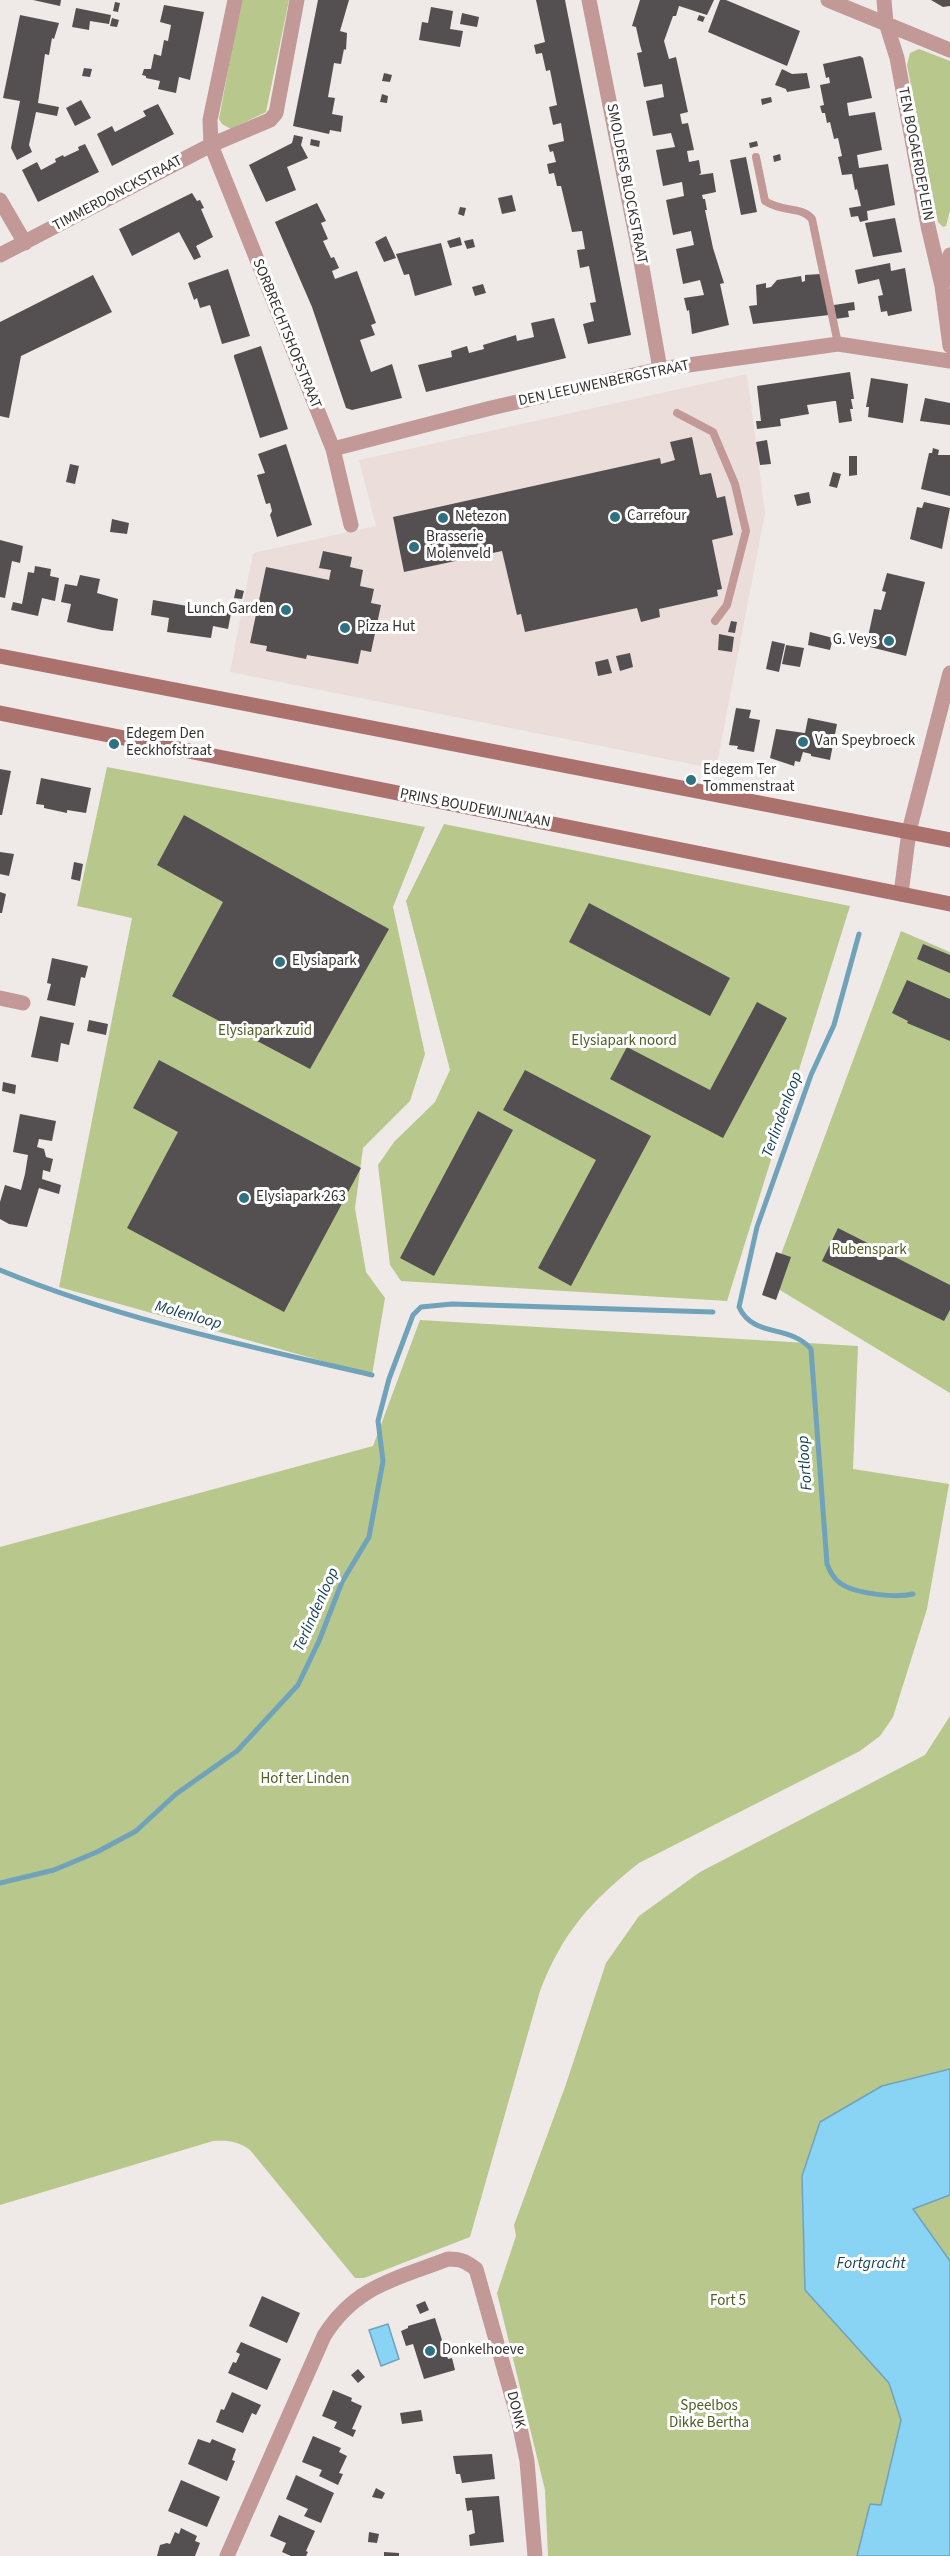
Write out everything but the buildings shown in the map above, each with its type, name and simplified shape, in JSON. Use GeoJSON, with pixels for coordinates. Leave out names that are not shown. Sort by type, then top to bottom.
{"type":"FeatureCollection","features":[{"type":"Feature","properties":{"kind":"main road"},"geometry":{"type":"LineString","coordinates":[[0,657],[950,840]]}},
{"type":"Feature","properties":{"kind":"main road","name":"PRINS BOUDEWIJNLAAN"},"geometry":{"type":"LineString","coordinates":[[0,714],[950,904]]}},
{"type":"Feature","properties":{"kind":"street"},"geometry":{"type":"LineString","coordinates":[[211,146],[210,120],[235,0]]}},
{"type":"Feature","properties":{"kind":"street","name":"TIMMERDONCKSTRAAT"},"geometry":{"type":"LineString","coordinates":[[0,255],[211,146],[270,120],[276,113],[297,0]]}},
{"type":"Feature","properties":{"kind":"street","name":"SMOLDERS BLOCKSTRAAT"},"geometry":{"type":"LineString","coordinates":[[589,0],[660,369]]}},
{"type":"Feature","properties":{"kind":"street"},"geometry":{"type":"LineString","coordinates":[[828,0],[845,3],[950,50]]}},
{"type":"Feature","properties":{"kind":"street","name":"TEN BOGAERDEPLEIN"},"geometry":{"type":"LineString","coordinates":[[884,0],[886,23],[897,58],[928,226],[942,286],[950,346]]}},
{"type":"Feature","properties":{"kind":"street","name":"SORBRECHTSHOFSTRAAT"},"geometry":{"type":"LineString","coordinates":[[211,146],[333,449],[351,525]]}},
{"type":"Feature","properties":{"kind":"street"},"geometry":{"type":"LineString","coordinates":[[0,201],[25,243]]}},
{"type":"Feature","properties":{"kind":"street","name":"TEN BOGAERDEPLEIN"},"geometry":{"type":"LineString","coordinates":[[942,286],[950,255]]}},
{"type":"Feature","properties":{"kind":"street","name":"DEN LEEUWENBERGSTRAAT"},"geometry":{"type":"LineString","coordinates":[[333,449],[491,408],[660,369],[838,344],[950,361]]}},
{"type":"Feature","properties":{"kind":"street"},"geometry":{"type":"LineString","coordinates":[[901,894],[909,831],[950,673]]}},
{"type":"Feature","properties":{"kind":"street"},"geometry":{"type":"LineString","coordinates":[[0,998],[23,1003]]}},
{"type":"Feature","properties":{"kind":"street","name":"DONK"},"geometry":{"type":"LineString","coordinates":[[227,2556],[324,2336],[339,2314],[351,2302],[369,2290],[448,2259],[466,2260],[476,2269],[518,2418],[527,2461],[535,2556]]}},
{"type":"Feature","properties":{"kind":"lane"},"geometry":{"type":"LineString","coordinates":[[756,157],[765,201],[782,210],[801,210],[808,213],[812,219],[838,344]]}},
{"type":"Feature","properties":{"kind":"lane"},"geometry":{"type":"LineString","coordinates":[[677,413],[713,432],[735,484],[746,531],[727,604],[715,621]]}},
{"type":"Feature","properties":{"kind":"shaded area"},"geometry":{"type":"Polygon","coordinates":[[[747,374],[765,513],[716,769],[230,672],[253,553],[376,526],[359,460],[747,374]]]}},
{"type":"Feature","properties":{"kind":"green space"},"geometry":{"type":"Polygon","coordinates":[[[241,0],[289,0],[266,112],[231,129],[222,124],[219,119],[241,0]]]}},
{"type":"Feature","properties":{"kind":"green space"},"geometry":{"type":"Polygon","coordinates":[[[919,49],[950,61],[950,211],[946,226],[943,227],[938,222],[907,65],[910,53],[919,49]]]}},
{"type":"Feature","properties":{"kind":"green space","name":"Elysiapark zuid"},"geometry":{"type":"Polygon","coordinates":[[[107,767],[425,827],[393,907],[425,1054],[410,1101],[363,1148],[355,1208],[366,1272],[385,1298],[372,1375],[59,1287],[132,918],[77,906],[107,767]]]}},
{"type":"Feature","properties":{"kind":"green space","name":"Elysiapark noord"},"geometry":{"type":"Polygon","coordinates":[[[444,824],[850,906],[727,1301],[401,1281],[390,1265],[378,1165],[394,1142],[435,1102],[450,1070],[406,901],[444,824]]]}},
{"type":"Feature","properties":{"kind":"green space","name":"Rubenspark"},"geometry":{"type":"Polygon","coordinates":[[[901,931],[950,952],[950,1393],[770,1284],[901,931]]]}},
{"type":"Feature","properties":{"kind":"green space","name":"Hof ter Linden"},"geometry":{"type":"Polygon","coordinates":[[[420,1320],[858,1346],[853,1469],[949,1484],[927,1609],[893,1717],[880,1736],[860,1751],[639,1863],[592,1905],[568,1935],[540,1991],[470,2237],[364,2278],[355,2278],[250,2150],[228,2141],[213,2141],[0,2205],[0,1547],[373,1446],[420,1320]]]}},
{"type":"Feature","properties":{"kind":"green space","name":"Fort 5"},"geometry":{"type":"Polygon","coordinates":[[[950,1716],[950,2556],[548,2556],[545,2490],[497,2293],[516,2236],[514,2225],[565,2087],[606,1963],[639,1916],[700,1872],[925,1755],[950,1716]]]}},
{"type":"Feature","properties":{"kind":"water","name":"Fortgracht"},"geometry":{"type":"Polygon","coordinates":[[[950,2069],[950,2195],[913,2209],[950,2261],[950,2556],[857,2556],[870,2504],[881,2505],[901,2420],[889,2383],[805,2290],[802,2176],[820,2122],[882,2086],[950,2069]]]}},
{"type":"Feature","properties":{"kind":"water"},"geometry":{"type":"Polygon","coordinates":[[[388,2324],[399,2359],[381,2366],[369,2330],[388,2324]]]}},
{"type":"Feature","properties":{"kind":"waterway","name":"Fortloop"},"geometry":{"type":"LineString","coordinates":[[859,934],[834,1025],[811,1075],[757,1227],[739,1307],[745,1317],[753,1323],[793,1336],[811,1349],[827,1564],[832,1574],[838,1581],[855,1590],[886,1595],[913,1594]]}},
{"type":"Feature","properties":{"kind":"waterway","name":"Molenloop"},"geometry":{"type":"LineString","coordinates":[[0,1270],[137,1317],[372,1375]]}},
{"type":"Feature","properties":{"kind":"waterway","name":"Terlindenloop"},"geometry":{"type":"LineString","coordinates":[[0,1883],[54,1870],[97,1852],[136,1831],[176,1794],[237,1751],[298,1685],[319,1641],[342,1582],[369,1537],[383,1461],[378,1421],[389,1379],[413,1315],[421,1307],[452,1304],[713,1312]]}},
{"type":"Feature","properties":{"kind":"place","name":"Carrefour"},"geometry":{"type":"Point","coordinates":[615,517]}},
{"type":"Feature","properties":{"kind":"place","name":"Netezon"},"geometry":{"type":"Point","coordinates":[443,518]}},
{"type":"Feature","properties":{"kind":"place","name":"Brasserie Molenveld"},"geometry":{"type":"Point","coordinates":[414,547]}},
{"type":"Feature","properties":{"kind":"place","name":"Lunch Garden"},"geometry":{"type":"Point","coordinates":[286,610]}},
{"type":"Feature","properties":{"kind":"place","name":"Pizza Hut"},"geometry":{"type":"Point","coordinates":[345,628]}},
{"type":"Feature","properties":{"kind":"place","name":"G. Veys"},"geometry":{"type":"Point","coordinates":[889,641]}},
{"type":"Feature","properties":{"kind":"place","name":"Van Speybroeck"},"geometry":{"type":"Point","coordinates":[803,742]}},
{"type":"Feature","properties":{"kind":"place","name":"Edegem Den Eeckhofstraat"},"geometry":{"type":"Point","coordinates":[114,744]}},
{"type":"Feature","properties":{"kind":"place","name":"Edegem Ter Tommenstraat"},"geometry":{"type":"Point","coordinates":[691,780]}},
{"type":"Feature","properties":{"kind":"place","name":"Elysiapark"},"geometry":{"type":"Point","coordinates":[280,962]}},
{"type":"Feature","properties":{"kind":"place","name":"Elysiapark 263"},"geometry":{"type":"Point","coordinates":[244,1198]}},
{"type":"Feature","properties":{"kind":"place","name":"Donkelhoeve"},"geometry":{"type":"Point","coordinates":[430,2351]}},
{"type":"Feature","properties":{"kind":"park label","name":"Speelbos Dikke Bertha"},"geometry":{"type":"Point","coordinates":[709,2416]}}]}
